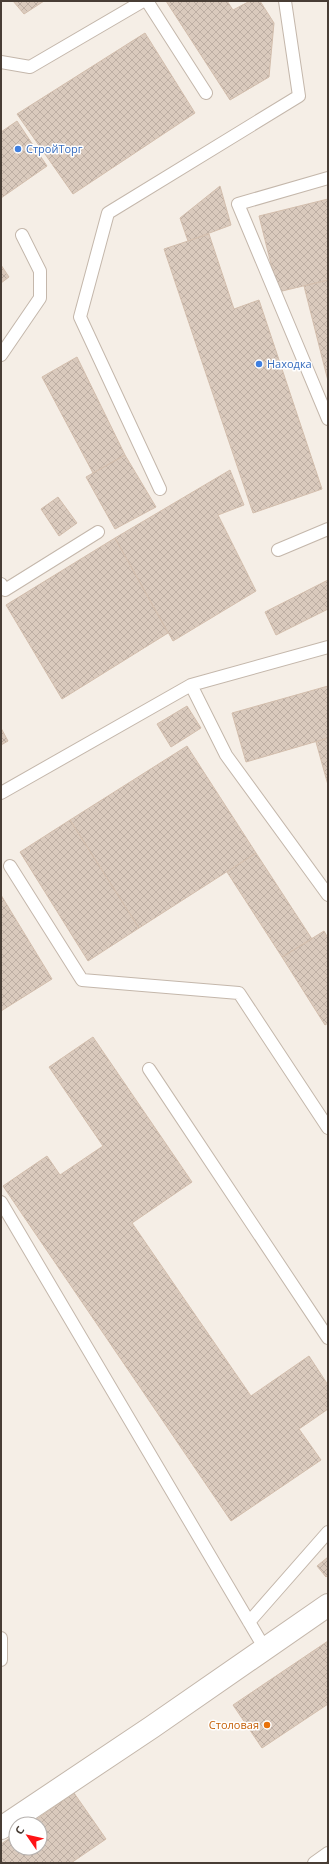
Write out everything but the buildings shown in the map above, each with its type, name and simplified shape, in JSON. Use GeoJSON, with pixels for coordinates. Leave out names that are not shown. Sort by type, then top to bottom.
{"type":"FeatureCollection","features":[{"type":"Feature","properties":{"kind":"street"},"geometry":{"type":"LineString","coordinates":[[1,1828],[328,1605]]}},
{"type":"Feature","properties":{"kind":"lane"},"geometry":{"type":"LineString","coordinates":[[1,62],[30,67],[143,1]]}},
{"type":"Feature","properties":{"kind":"lane"},"geometry":{"type":"LineString","coordinates":[[147,1],[206,93]]}},
{"type":"Feature","properties":{"kind":"lane"},"geometry":{"type":"LineString","coordinates":[[160,489],[80,317],[108,213],[299,96],[285,1]]}},
{"type":"Feature","properties":{"kind":"lane"},"geometry":{"type":"LineString","coordinates":[[328,178],[238,204],[328,419]]}},
{"type":"Feature","properties":{"kind":"lane"},"geometry":{"type":"LineString","coordinates":[[1,355],[40,298],[40,271],[22,235]]}},
{"type":"Feature","properties":{"kind":"lane"},"geometry":{"type":"LineString","coordinates":[[278,550],[328,529]]}},
{"type":"Feature","properties":{"kind":"lane"},"geometry":{"type":"LineString","coordinates":[[1,584],[5,590],[98,532]]}},
{"type":"Feature","properties":{"kind":"lane"},"geometry":{"type":"LineString","coordinates":[[1,793],[191,685],[328,647]]}},
{"type":"Feature","properties":{"kind":"lane"},"geometry":{"type":"LineString","coordinates":[[191,685],[226,755],[328,895]]}},
{"type":"Feature","properties":{"kind":"lane"},"geometry":{"type":"LineString","coordinates":[[10,866],[82,980],[239,993],[328,1128]]}},
{"type":"Feature","properties":{"kind":"lane"},"geometry":{"type":"LineString","coordinates":[[149,1069],[328,1338]]}},
{"type":"Feature","properties":{"kind":"lane"},"geometry":{"type":"LineString","coordinates":[[1,1202],[265,1649]]}},
{"type":"Feature","properties":{"kind":"lane"},"geometry":{"type":"LineString","coordinates":[[249,1622],[328,1532]]}},
{"type":"Feature","properties":{"kind":"lane"},"geometry":{"type":"LineString","coordinates":[[1,1638],[1,1660]]}},
{"type":"Feature","properties":{"kind":"lane"},"geometry":{"type":"LineString","coordinates":[[314,1863],[328,1853]]}},
{"type":"Feature","properties":{"kind":"place","name":"СтройТорг"},"geometry":{"type":"Point","coordinates":[18,149]}},
{"type":"Feature","properties":{"kind":"place","name":"Находка"},"geometry":{"type":"Point","coordinates":[259,364]}},
{"type":"Feature","properties":{"kind":"place","name":"Столовая"},"geometry":{"type":"Point","coordinates":[267,1725]}}]}
